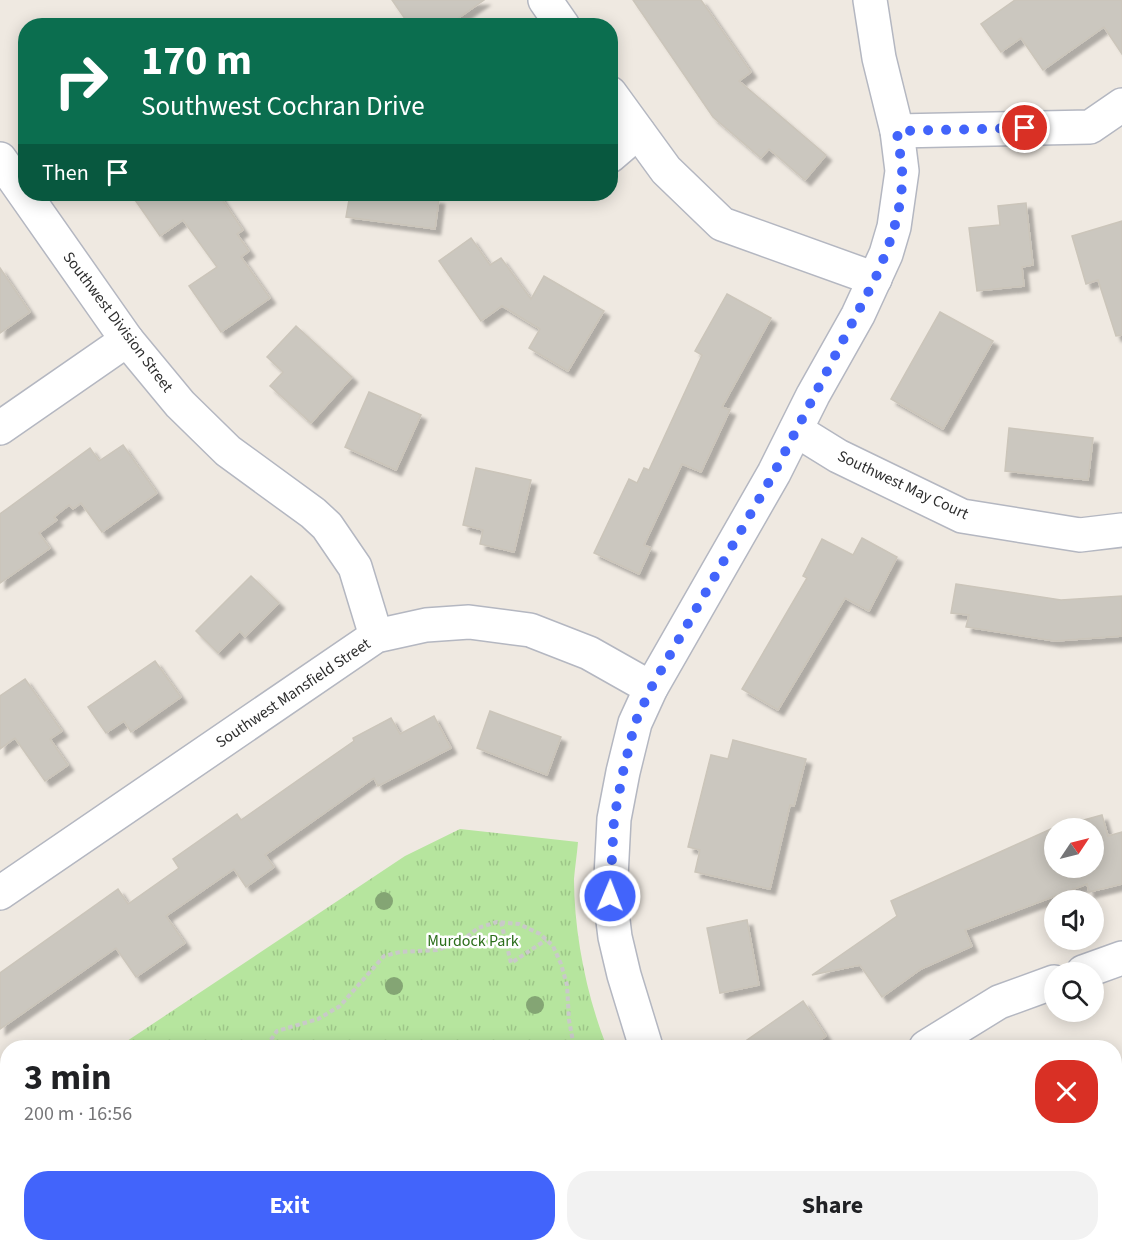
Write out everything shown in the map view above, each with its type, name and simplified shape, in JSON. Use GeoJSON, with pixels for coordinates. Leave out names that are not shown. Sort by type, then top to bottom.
{"type":"FeatureCollection","features":[{"type":"Feature","properties":{"kind":"street"},"geometry":{"type":"LineString","coordinates":[[545,0],[557,18]]}},
{"type":"Feature","properties":{"kind":"street"},"geometry":{"type":"LineString","coordinates":[[644,1040],[615,937],[610,896],[614,819],[623,772],[635,723],[651,688],[774,473],[886,254],[894,227],[902,171],[897,131],[879,58],[870,0]]}},
{"type":"Feature","properties":{"kind":"street"},"geometry":{"type":"LineString","coordinates":[[618,104],[666,171],[722,224],[875,279]]}},
{"type":"Feature","properties":{"kind":"street"},"geometry":{"type":"LineString","coordinates":[[897,131],[1090,127],[1122,105]]}},
{"type":"Feature","properties":{"kind":"street"},"geometry":{"type":"LineString","coordinates":[[618,149],[638,132]]}},
{"type":"Feature","properties":{"kind":"street","name":"Southwest Division Street"},"geometry":{"type":"LineString","coordinates":[[0,159],[18,185]]}},
{"type":"Feature","properties":{"kind":"street","name":"Southwest Division Street"},"geometry":{"type":"LineString","coordinates":[[29,201],[127,340],[180,404],[228,451],[313,513],[327,526],[355,567],[376,636]]}},
{"type":"Feature","properties":{"kind":"street"},"geometry":{"type":"LineString","coordinates":[[0,428],[127,340]]}},
{"type":"Feature","properties":{"kind":"street","name":"Southwest May Court"},"geometry":{"type":"LineString","coordinates":[[796,430],[838,456],[962,516],[1080,535],[1122,531]]}},
{"type":"Feature","properties":{"kind":"street","name":"Southwest Mansfield Street"},"geometry":{"type":"LineString","coordinates":[[0,893],[376,636],[426,625],[469,622],[530,630],[589,653],[651,688]]}},
{"type":"Feature","properties":{"kind":"street"},"geometry":{"type":"LineString","coordinates":[[1104,964],[1122,958]]}},
{"type":"Feature","properties":{"kind":"street"},"geometry":{"type":"LineString","coordinates":[[937,1040],[999,1002],[1044,986]]}},
{"type":"Feature","properties":{"kind":"path"},"geometry":{"type":"LineString","coordinates":[[501,922],[511,963],[546,940]]}},
{"type":"Feature","properties":{"kind":"path"},"geometry":{"type":"LineString","coordinates":[[271,1040],[277,1031],[318,1019],[340,1006],[384,956],[400,952],[437,950],[459,943],[478,928],[501,922],[519,924],[554,946],[567,985],[573,1040]]}},
{"type":"Feature","properties":{"kind":"green space","name":"Murdock Park"},"geometry":{"type":"Polygon","coordinates":[[[460,829],[578,842],[574,879],[576,921],[593,1008],[604,1040],[129,1040],[405,856],[460,829]]]}},
{"type":"Feature","properties":{"kind":"building"},"geometry":{"type":"Polygon","coordinates":[[[392,0],[484,0],[458,18],[404,18],[392,0]]]}},
{"type":"Feature","properties":{"kind":"building"},"geometry":{"type":"Polygon","coordinates":[[[633,0],[701,0],[751,72],[739,81],[826,155],[805,180],[769,149],[761,158],[713,117],[633,0]]]}},
{"type":"Feature","properties":{"kind":"building"},"geometry":{"type":"Polygon","coordinates":[[[1015,0],[1122,0],[1122,54],[1104,27],[1043,70],[1021,38],[1001,52],[981,24],[1015,0]]]}},
{"type":"Feature","properties":{"kind":"building"},"geometry":{"type":"Polygon","coordinates":[[[136,201],[223,201],[243,230],[237,234],[249,251],[241,257],[270,298],[221,332],[189,286],[217,267],[183,220],[160,236],[136,201]]]}},
{"type":"Feature","properties":{"kind":"building"},"geometry":{"type":"Polygon","coordinates":[[[349,201],[439,201],[435,229],[346,217],[349,201]]]}},
{"type":"Feature","properties":{"kind":"building"},"geometry":{"type":"Polygon","coordinates":[[[1026,203],[1033,265],[1022,267],[1024,286],[977,291],[969,228],[1000,225],[998,206],[1026,203]]]}},
{"type":"Feature","properties":{"kind":"building"},"geometry":{"type":"Polygon","coordinates":[[[1122,221],[1122,335],[1116,336],[1098,280],[1086,284],[1072,236],[1122,221]]]}},
{"type":"Feature","properties":{"kind":"building"},"geometry":{"type":"Polygon","coordinates":[[[471,238],[490,265],[501,258],[531,299],[544,276],[604,311],[568,371],[529,348],[540,329],[502,306],[481,321],[439,261],[471,238]]]}},
{"type":"Feature","properties":{"kind":"building"},"geometry":{"type":"Polygon","coordinates":[[[0,268],[30,312],[0,333],[0,268]]]}},
{"type":"Feature","properties":{"kind":"building"},"geometry":{"type":"Polygon","coordinates":[[[727,294],[771,318],[722,407],[730,410],[701,472],[682,464],[644,545],[651,548],[639,574],[594,553],[629,479],[637,483],[644,468],[649,470],[702,355],[695,351],[727,294]]]}},
{"type":"Feature","properties":{"kind":"building"},"geometry":{"type":"Polygon","coordinates":[[[940,312],[993,341],[943,429],[891,399],[940,312]]]}},
{"type":"Feature","properties":{"kind":"building"},"geometry":{"type":"Polygon","coordinates":[[[296,326],[352,377],[311,423],[270,386],[283,372],[267,357],[296,326]]]}},
{"type":"Feature","properties":{"kind":"building"},"geometry":{"type":"Polygon","coordinates":[[[369,392],[421,415],[396,470],[345,447],[369,392]]]}},
{"type":"Feature","properties":{"kind":"building"},"geometry":{"type":"Polygon","coordinates":[[[1009,428],[1093,438],[1088,480],[1005,471],[1009,428]]]}},
{"type":"Feature","properties":{"kind":"building"},"geometry":{"type":"Polygon","coordinates":[[[123,445],[157,493],[102,532],[81,503],[73,509],[69,505],[54,517],[57,520],[39,533],[50,548],[0,583],[0,514],[90,448],[99,461],[123,445]]]}},
{"type":"Feature","properties":{"kind":"building"},"geometry":{"type":"Polygon","coordinates":[[[476,468],[531,480],[514,552],[480,544],[483,530],[463,525],[476,468]]]}},
{"type":"Feature","properties":{"kind":"building"},"geometry":{"type":"Polygon","coordinates":[[[862,538],[897,557],[869,611],[845,598],[778,710],[742,689],[807,578],[803,576],[822,539],[853,555],[862,538]]]}},
{"type":"Feature","properties":{"kind":"building"},"geometry":{"type":"Polygon","coordinates":[[[251,576],[279,603],[245,637],[240,631],[218,653],[196,631],[251,576]]]}},
{"type":"Feature","properties":{"kind":"building"},"geometry":{"type":"Polygon","coordinates":[[[956,584],[1061,600],[1122,596],[1122,636],[1055,641],[966,627],[969,615],[951,613],[956,584]]]}},
{"type":"Feature","properties":{"kind":"building"},"geometry":{"type":"Polygon","coordinates":[[[155,661],[181,697],[131,732],[124,721],[106,733],[88,707],[155,661]]]}},
{"type":"Feature","properties":{"kind":"building"},"geometry":{"type":"Polygon","coordinates":[[[25,679],[62,731],[50,739],[68,765],[45,781],[15,738],[0,749],[0,696],[25,679]]]}},
{"type":"Feature","properties":{"kind":"building"},"geometry":{"type":"Polygon","coordinates":[[[490,711],[561,737],[547,775],[477,748],[490,711]]]}},
{"type":"Feature","properties":{"kind":"building"},"geometry":{"type":"Polygon","coordinates":[[[434,716],[451,748],[378,786],[374,778],[265,855],[274,867],[246,887],[234,869],[166,916],[185,943],[136,977],[116,948],[0,1029],[0,973],[118,889],[128,904],[179,868],[173,859],[237,814],[241,820],[354,741],[353,738],[391,718],[400,734],[434,716]]]}},
{"type":"Feature","properties":{"kind":"building"},"geometry":{"type":"Polygon","coordinates":[[[733,740],[806,759],[794,806],[790,805],[770,889],[695,872],[700,850],[688,847],[711,755],[728,759],[733,740]]]}},
{"type":"Feature","properties":{"kind":"building"},"geometry":{"type":"Polygon","coordinates":[[[1104,822],[1108,836],[1122,832],[1122,884],[1097,890],[1088,890],[1087,884],[1071,890],[1044,890],[1044,900],[965,930],[972,946],[921,969],[882,997],[860,965],[812,975],[897,916],[891,901],[1044,832],[1044,878],[1104,878],[1104,822]]]}},
{"type":"Feature","properties":{"kind":"building"},"geometry":{"type":"Polygon","coordinates":[[[747,920],[759,985],[720,993],[707,928],[747,920]]]}},
{"type":"Feature","properties":{"kind":"building"},"geometry":{"type":"Polygon","coordinates":[[[803,1001],[826,1036],[820,1040],[747,1040],[803,1001]]]}},
{"type":"Feature","properties":{"kind":"route"},"geometry":{"type":"LineString","coordinates":[[610,896],[614,819],[635,723],[651,688],[774,473],[875,279],[886,254],[899,198],[902,171],[897,131],[1025,128]]}}]}
